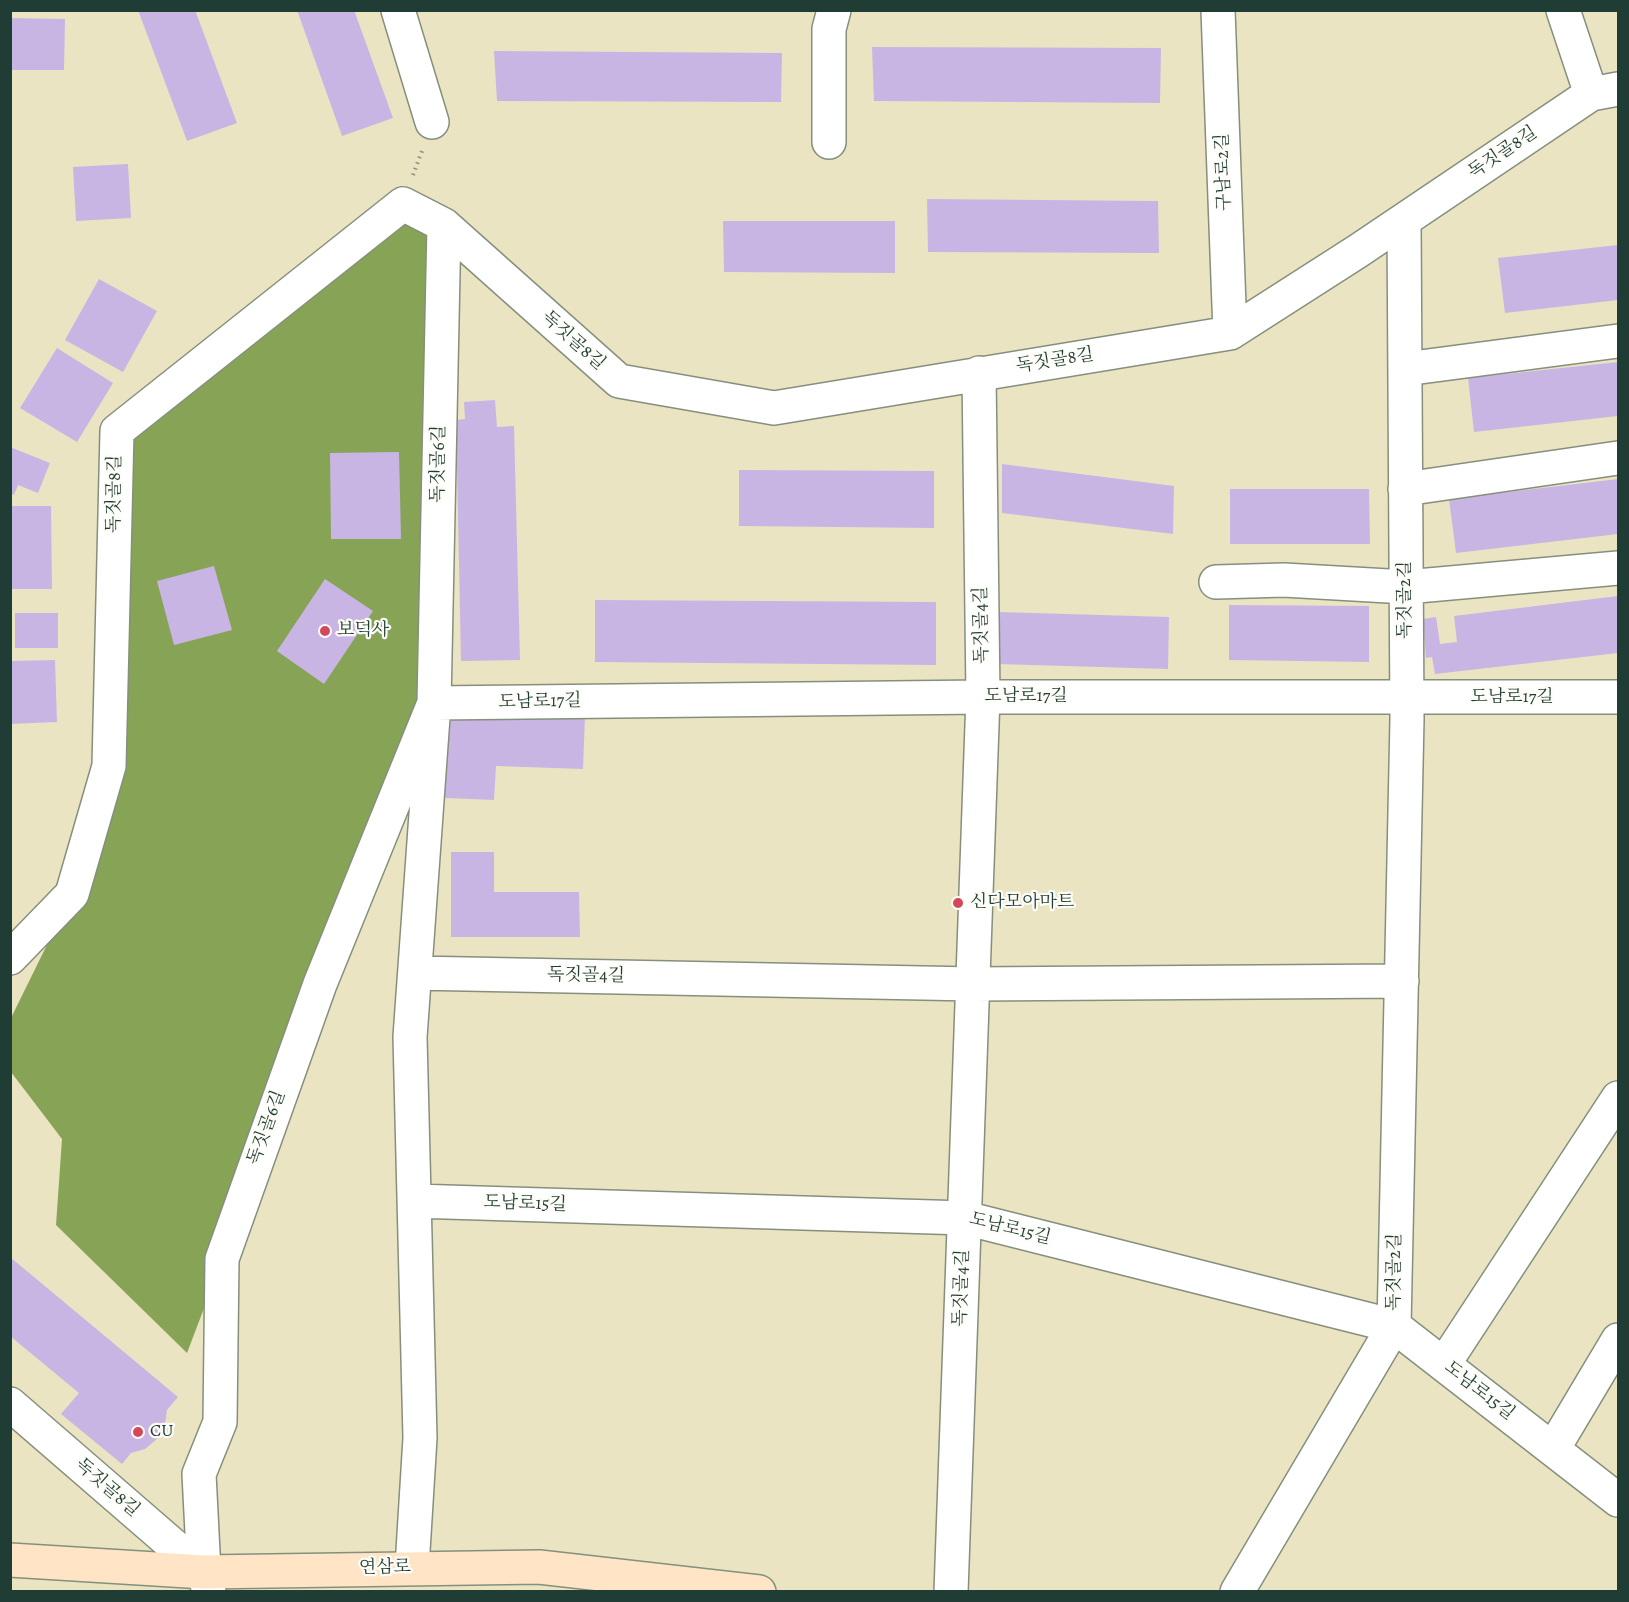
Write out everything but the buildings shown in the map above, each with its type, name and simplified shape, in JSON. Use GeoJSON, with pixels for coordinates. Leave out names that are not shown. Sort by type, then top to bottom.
{"type":"FeatureCollection","features":[{"type":"Feature","properties":{"kind":"main road","name":"연삼로"},"geometry":{"type":"LineString","coordinates":[[10,1560],[207,1582],[412,1567],[539,1566],[759,1592]]}},
{"type":"Feature","properties":{"kind":"street"},"geometry":{"type":"LineString","coordinates":[[398,10],[432,122]]}},
{"type":"Feature","properties":{"kind":"street"},"geometry":{"type":"LineString","coordinates":[[829,142],[829,29],[834,10]]}},
{"type":"Feature","properties":{"kind":"street","name":"구남로2길"},"geometry":{"type":"LineString","coordinates":[[1218,10],[1230,333]]}},
{"type":"Feature","properties":{"kind":"street"},"geometry":{"type":"LineString","coordinates":[[1563,10],[1605,92]]}},
{"type":"Feature","properties":{"kind":"street","name":"독짓골8길"},"geometry":{"type":"LineString","coordinates":[[10,958],[72,894],[108,766],[117,431],[403,204],[444,225],[619,381],[774,408],[1230,333],[1605,92]]}},
{"type":"Feature","properties":{"kind":"street","name":"독짓골2길"},"geometry":{"type":"LineString","coordinates":[[1237,1592],[1394,1326],[1406,698],[1404,220]]}},
{"type":"Feature","properties":{"kind":"street","name":"독짓골6길"},"geometry":{"type":"LineString","coordinates":[[412,1567],[420,1438],[410,1037],[434,703],[444,225]]}},
{"type":"Feature","properties":{"kind":"street"},"geometry":{"type":"LineString","coordinates":[[1405,369],[1618,341]]}},
{"type":"Feature","properties":{"kind":"street","name":"독짓골4길"},"geometry":{"type":"LineString","coordinates":[[951,1592],[983,697],[980,373]]}},
{"type":"Feature","properties":{"kind":"street"},"geometry":{"type":"LineString","coordinates":[[1405,489],[1618,458]]}},
{"type":"Feature","properties":{"kind":"street"},"geometry":{"type":"LineString","coordinates":[[1216,582],[1284,580],[1406,587],[1618,568]]}},
{"type":"Feature","properties":{"kind":"street","name":"도남로17길"},"geometry":{"type":"LineString","coordinates":[[434,703],[983,697],[1618,697]]}},
{"type":"Feature","properties":{"kind":"street","name":"독짓골6길"},"geometry":{"type":"LineString","coordinates":[[207,1582],[199,1474],[220,1422],[222,1259],[320,984],[434,703]]}},
{"type":"Feature","properties":{"kind":"street","name":"독짓골4길"},"geometry":{"type":"LineString","coordinates":[[415,973],[973,984]]}},
{"type":"Feature","properties":{"kind":"street"},"geometry":{"type":"LineString","coordinates":[[973,984],[1402,981]]}},
{"type":"Feature","properties":{"kind":"street"},"geometry":{"type":"LineString","coordinates":[[1444,1364],[1618,1098]]}},
{"type":"Feature","properties":{"kind":"street","name":"도남로15길"},"geometry":{"type":"LineString","coordinates":[[414,1201],[965,1218],[1394,1326],[1618,1500]]}},
{"type":"Feature","properties":{"kind":"street"},"geometry":{"type":"LineString","coordinates":[[1553,1449],[1618,1340]]}},
{"type":"Feature","properties":{"kind":"street","name":"독짓골8길"},"geometry":{"type":"LineString","coordinates":[[10,1404],[207,1582]]}},
{"type":"Feature","properties":{"kind":"path"},"geometry":{"type":"LineString","coordinates":[[403,204],[432,122]]}},
{"type":"Feature","properties":{"kind":"green space"},"geometry":{"type":"Polygon","coordinates":[[[403,204],[444,225],[434,703],[187,1353],[56,1225],[62,1139],[11,1072],[10,1020],[72,894],[108,766],[117,431],[403,204]]]}},
{"type":"Feature","properties":{"kind":"place","name":"보덕사"},"geometry":{"type":"Point","coordinates":[325,631]}},
{"type":"Feature","properties":{"kind":"place","name":"신다모아마트"},"geometry":{"type":"Point","coordinates":[958,903]}},
{"type":"Feature","properties":{"kind":"place","name":"CU"},"geometry":{"type":"Point","coordinates":[138,1432]}}]}
